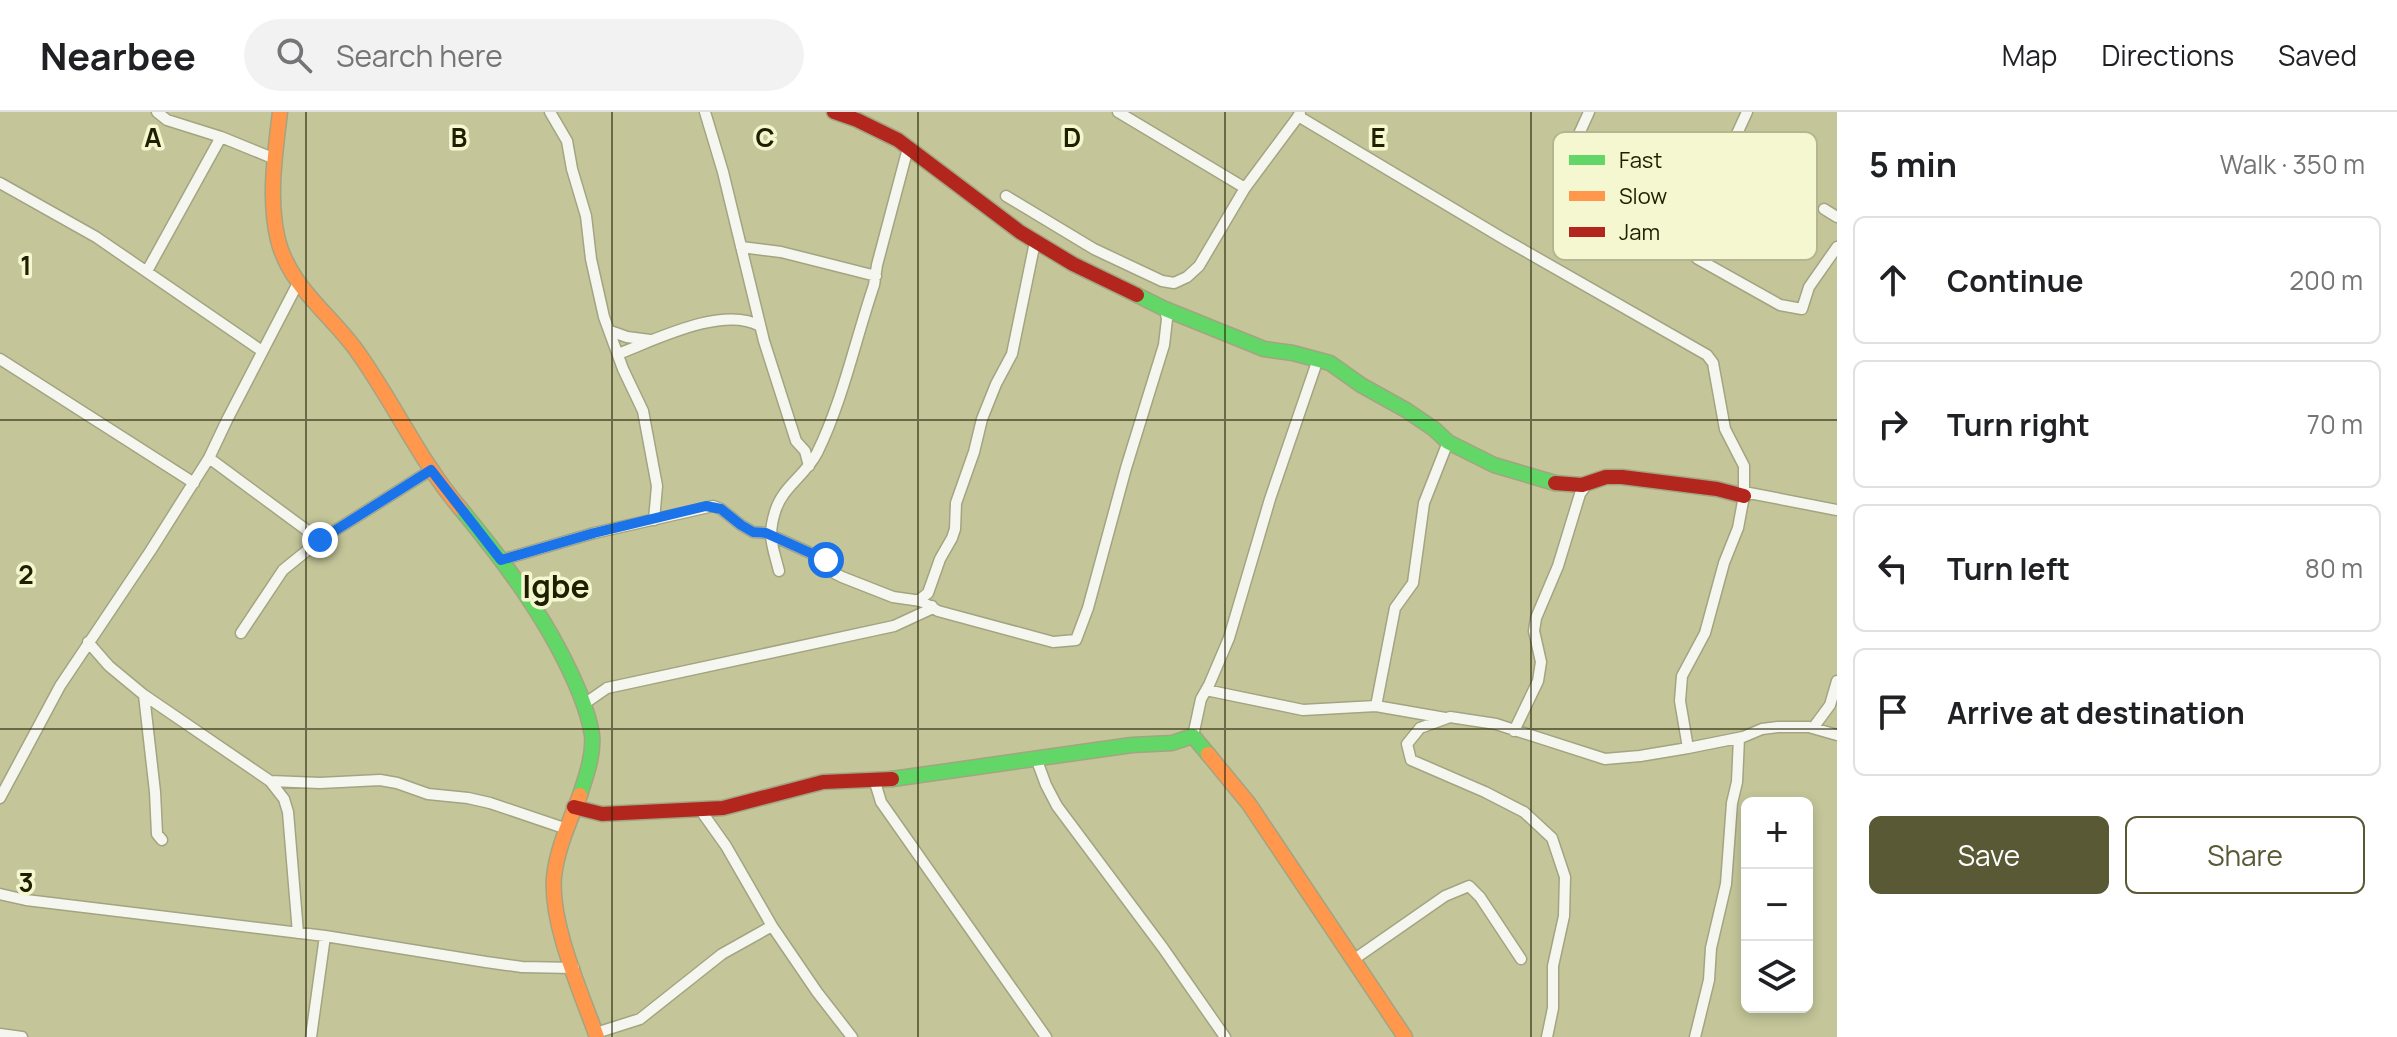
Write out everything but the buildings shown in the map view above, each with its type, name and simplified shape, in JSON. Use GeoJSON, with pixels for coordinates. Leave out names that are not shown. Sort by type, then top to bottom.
{"type":"FeatureCollection","features":[{"type":"Feature","properties":{"kind":"street"},"geometry":{"type":"LineString","coordinates":[[157,112],[167,120],[275,159]]}},
{"type":"Feature","properties":{"kind":"street"},"geometry":{"type":"LineString","coordinates":[[280,112],[274,197],[283,255],[298,283],[356,349],[431,470],[501,560],[546,631],[584,704],[591,730],[591,753],[557,862],[554,882],[562,933],[596,1035],[640,1019],[722,954],[772,926]]}},
{"type":"Feature","properties":{"kind":"street"},"geometry":{"type":"LineString","coordinates":[[550,112],[567,141],[586,216],[600,305],[623,369],[643,411],[657,486],[654,520]]}},
{"type":"Feature","properties":{"kind":"street"},"geometry":{"type":"LineString","coordinates":[[705,112],[719,157],[756,319],[796,441],[805,451],[809,466]]}},
{"type":"Feature","properties":{"kind":"street"},"geometry":{"type":"LineString","coordinates":[[834,112],[898,140],[1035,242],[1073,264],[1165,309],[1264,349],[1318,359],[1406,410],[1448,442],[1494,465],[1552,483],[1581,488],[1606,477],[1622,477],[1717,489],[1837,510]]}},
{"type":"Feature","properties":{"kind":"street"},"geometry":{"type":"LineString","coordinates":[[1118,112],[1245,188]]}},
{"type":"Feature","properties":{"kind":"street"},"geometry":{"type":"LineString","coordinates":[[1580,132],[1589,112]]}},
{"type":"Feature","properties":{"kind":"street"},"geometry":{"type":"LineString","coordinates":[[1738,132],[1747,112]]}},
{"type":"Feature","properties":{"kind":"street"},"geometry":{"type":"LineString","coordinates":[[1006,196],[1094,249],[1162,281],[1174,283],[1199,266],[1245,188],[1300,114],[1504,239],[1707,355],[1713,363],[1725,429],[1744,466],[1744,494],[1738,528],[1724,563],[1705,633],[1682,676],[1680,701],[1688,748]]}},
{"type":"Feature","properties":{"kind":"street"},"geometry":{"type":"LineString","coordinates":[[147,271],[221,137]]}},
{"type":"Feature","properties":{"kind":"street"},"geometry":{"type":"LineString","coordinates":[[779,571],[769,535],[781,496],[809,466],[837,405],[876,276],[908,148]]}},
{"type":"Feature","properties":{"kind":"street"},"geometry":{"type":"LineString","coordinates":[[0,183],[96,237],[262,351]]}},
{"type":"Feature","properties":{"kind":"street"},"geometry":{"type":"LineString","coordinates":[[1824,209],[1837,217]]}},
{"type":"Feature","properties":{"kind":"street"},"geometry":{"type":"LineString","coordinates":[[918,601],[928,593],[955,529],[956,503],[982,419],[1012,354],[1035,242]]}},
{"type":"Feature","properties":{"kind":"street"},"geometry":{"type":"LineString","coordinates":[[741,247],[781,252],[876,276]]}},
{"type":"Feature","properties":{"kind":"street"},"geometry":{"type":"LineString","coordinates":[[1700,260],[1780,305],[1802,309],[1809,287],[1837,247]]}},
{"type":"Feature","properties":{"kind":"street"},"geometry":{"type":"LineString","coordinates":[[0,798],[60,686],[209,458],[298,283]]}},
{"type":"Feature","properties":{"kind":"street"},"geometry":{"type":"LineString","coordinates":[[501,560],[594,533],[713,506],[753,532],[769,535],[826,560],[836,574],[893,597],[918,601],[1053,642],[1076,640],[1164,345],[1165,309]]}},
{"type":"Feature","properties":{"kind":"street"},"geometry":{"type":"LineString","coordinates":[[618,354],[718,320],[756,319]]}},
{"type":"Feature","properties":{"kind":"street"},"geometry":{"type":"LineString","coordinates":[[610,331],[652,340]]}},
{"type":"Feature","properties":{"kind":"street"},"geometry":{"type":"LineString","coordinates":[[0,359],[194,483]]}},
{"type":"Feature","properties":{"kind":"street"},"geometry":{"type":"LineString","coordinates":[[1193,736],[1201,699],[1229,638],[1270,499],[1318,359]]}},
{"type":"Feature","properties":{"kind":"street"},"geometry":{"type":"LineString","coordinates":[[1376,706],[1395,608],[1413,583],[1424,503],[1448,442]]}},
{"type":"Feature","properties":{"kind":"street"},"geometry":{"type":"LineString","coordinates":[[805,451],[818,449]]}},
{"type":"Feature","properties":{"kind":"street"},"geometry":{"type":"LineString","coordinates":[[209,458],[320,540]]}},
{"type":"Feature","properties":{"kind":"street"},"geometry":{"type":"LineString","coordinates":[[241,633],[283,570],[320,540],[431,470]]}},
{"type":"Feature","properties":{"kind":"street"},"geometry":{"type":"LineString","coordinates":[[1514,731],[1538,681],[1541,662],[1534,631],[1536,618],[1558,566],[1581,488]]}},
{"type":"Feature","properties":{"kind":"street"},"geometry":{"type":"LineString","coordinates":[[928,593],[933,608]]}},
{"type":"Feature","properties":{"kind":"street"},"geometry":{"type":"LineString","coordinates":[[584,704],[607,688],[894,626],[933,608]]}},
{"type":"Feature","properties":{"kind":"street"},"geometry":{"type":"LineString","coordinates":[[88,642],[109,666],[144,695],[270,781],[284,799],[288,812],[298,933]]}},
{"type":"Feature","properties":{"kind":"street"},"geometry":{"type":"LineString","coordinates":[[1813,728],[1830,705],[1837,681]]}},
{"type":"Feature","properties":{"kind":"street"},"geometry":{"type":"LineString","coordinates":[[1206,690],[1303,710],[1376,706],[1445,718],[1458,717],[1496,724],[1605,759],[1688,748],[1778,727],[1813,728],[1837,735]]}},
{"type":"Feature","properties":{"kind":"street"},"geometry":{"type":"LineString","coordinates":[[144,695],[157,834],[162,840]]}},
{"type":"Feature","properties":{"kind":"street"},"geometry":{"type":"LineString","coordinates":[[1445,718],[1420,728],[1407,744],[1411,760],[1524,812],[1552,838],[1565,877],[1564,916],[1553,966],[1553,1008],[1547,1037]]}},
{"type":"Feature","properties":{"kind":"street"},"geometry":{"type":"LineString","coordinates":[[574,807],[602,814],[740,805],[817,784],[890,779],[1132,745],[1172,743],[1193,736]]}},
{"type":"Feature","properties":{"kind":"street"},"geometry":{"type":"LineString","coordinates":[[1193,736],[1249,804],[1405,1037]]}},
{"type":"Feature","properties":{"kind":"street"},"geometry":{"type":"LineString","coordinates":[[1695,1037],[1709,980],[1711,948],[1726,884],[1739,738]]}},
{"type":"Feature","properties":{"kind":"street"},"geometry":{"type":"LineString","coordinates":[[1036,758],[1057,806],[1225,1037]]}},
{"type":"Feature","properties":{"kind":"street"},"geometry":{"type":"LineString","coordinates":[[0,772],[14,775]]}},
{"type":"Feature","properties":{"kind":"street"},"geometry":{"type":"LineString","coordinates":[[874,779],[881,802],[1046,1037]]}},
{"type":"Feature","properties":{"kind":"street"},"geometry":{"type":"LineString","coordinates":[[270,781],[320,783],[380,780],[428,794],[490,803],[567,829]]}},
{"type":"Feature","properties":{"kind":"street"},"geometry":{"type":"LineString","coordinates":[[699,808],[726,846],[772,926],[852,1037]]}},
{"type":"Feature","properties":{"kind":"street"},"geometry":{"type":"LineString","coordinates":[[1353,960],[1445,896],[1469,886],[1480,897],[1521,959]]}},
{"type":"Feature","properties":{"kind":"street"},"geometry":{"type":"LineString","coordinates":[[0,894],[26,900],[325,936],[498,964],[574,968]]}},
{"type":"Feature","properties":{"kind":"street"},"geometry":{"type":"LineString","coordinates":[[311,1037],[325,936]]}},
{"type":"Feature","properties":{"kind":"street"},"geometry":{"type":"LineString","coordinates":[[0,1034],[22,1037]]}},
{"type":"Feature","properties":{"kind":"traffic: fast"},"geometry":{"type":"LineString","coordinates":[[1137,295],[1264,349],[1330,363],[1361,385],[1406,410],[1448,442],[1494,465],[1555,483]]}},
{"type":"Feature","properties":{"kind":"traffic: fast"},"geometry":{"type":"LineString","coordinates":[[460,508],[527,596],[556,644],[580,694],[592,735],[592,750],[580,795]]}},
{"type":"Feature","properties":{"kind":"traffic: fast"},"geometry":{"type":"LineString","coordinates":[[892,779],[1132,745],[1172,743],[1193,736],[1208,754]]}},
{"type":"Feature","properties":{"kind":"traffic: slow"},"geometry":{"type":"LineString","coordinates":[[280,112],[273,193],[275,224],[284,257],[302,287],[359,354],[432,471],[460,508]]}},
{"type":"Feature","properties":{"kind":"traffic: slow"},"geometry":{"type":"LineString","coordinates":[[1208,754],[1249,804],[1405,1037]]}},
{"type":"Feature","properties":{"kind":"traffic: slow"},"geometry":{"type":"LineString","coordinates":[[580,795],[558,856],[554,896],[568,958],[597,1037]]}},
{"type":"Feature","properties":{"kind":"traffic: jam"},"geometry":{"type":"LineString","coordinates":[[834,112],[898,140],[1020,232],[1073,264],[1137,295]]}},
{"type":"Feature","properties":{"kind":"traffic: jam"},"geometry":{"type":"LineString","coordinates":[[1555,483],[1582,485],[1606,477],[1622,477],[1717,489],[1744,496]]}},
{"type":"Feature","properties":{"kind":"traffic: jam"},"geometry":{"type":"LineString","coordinates":[[574,807],[602,814],[723,808],[823,782],[892,779]]}},
{"type":"Feature","properties":{"kind":"district","name":"Igbe"},"geometry":{"type":"Point","coordinates":[556,587]}},
{"type":"Feature","properties":{"kind":"route"},"geometry":{"type":"LineString","coordinates":[[320,540],[431,470],[501,560],[594,533],[713,506],[753,532],[766,533],[826,560]]}}]}
